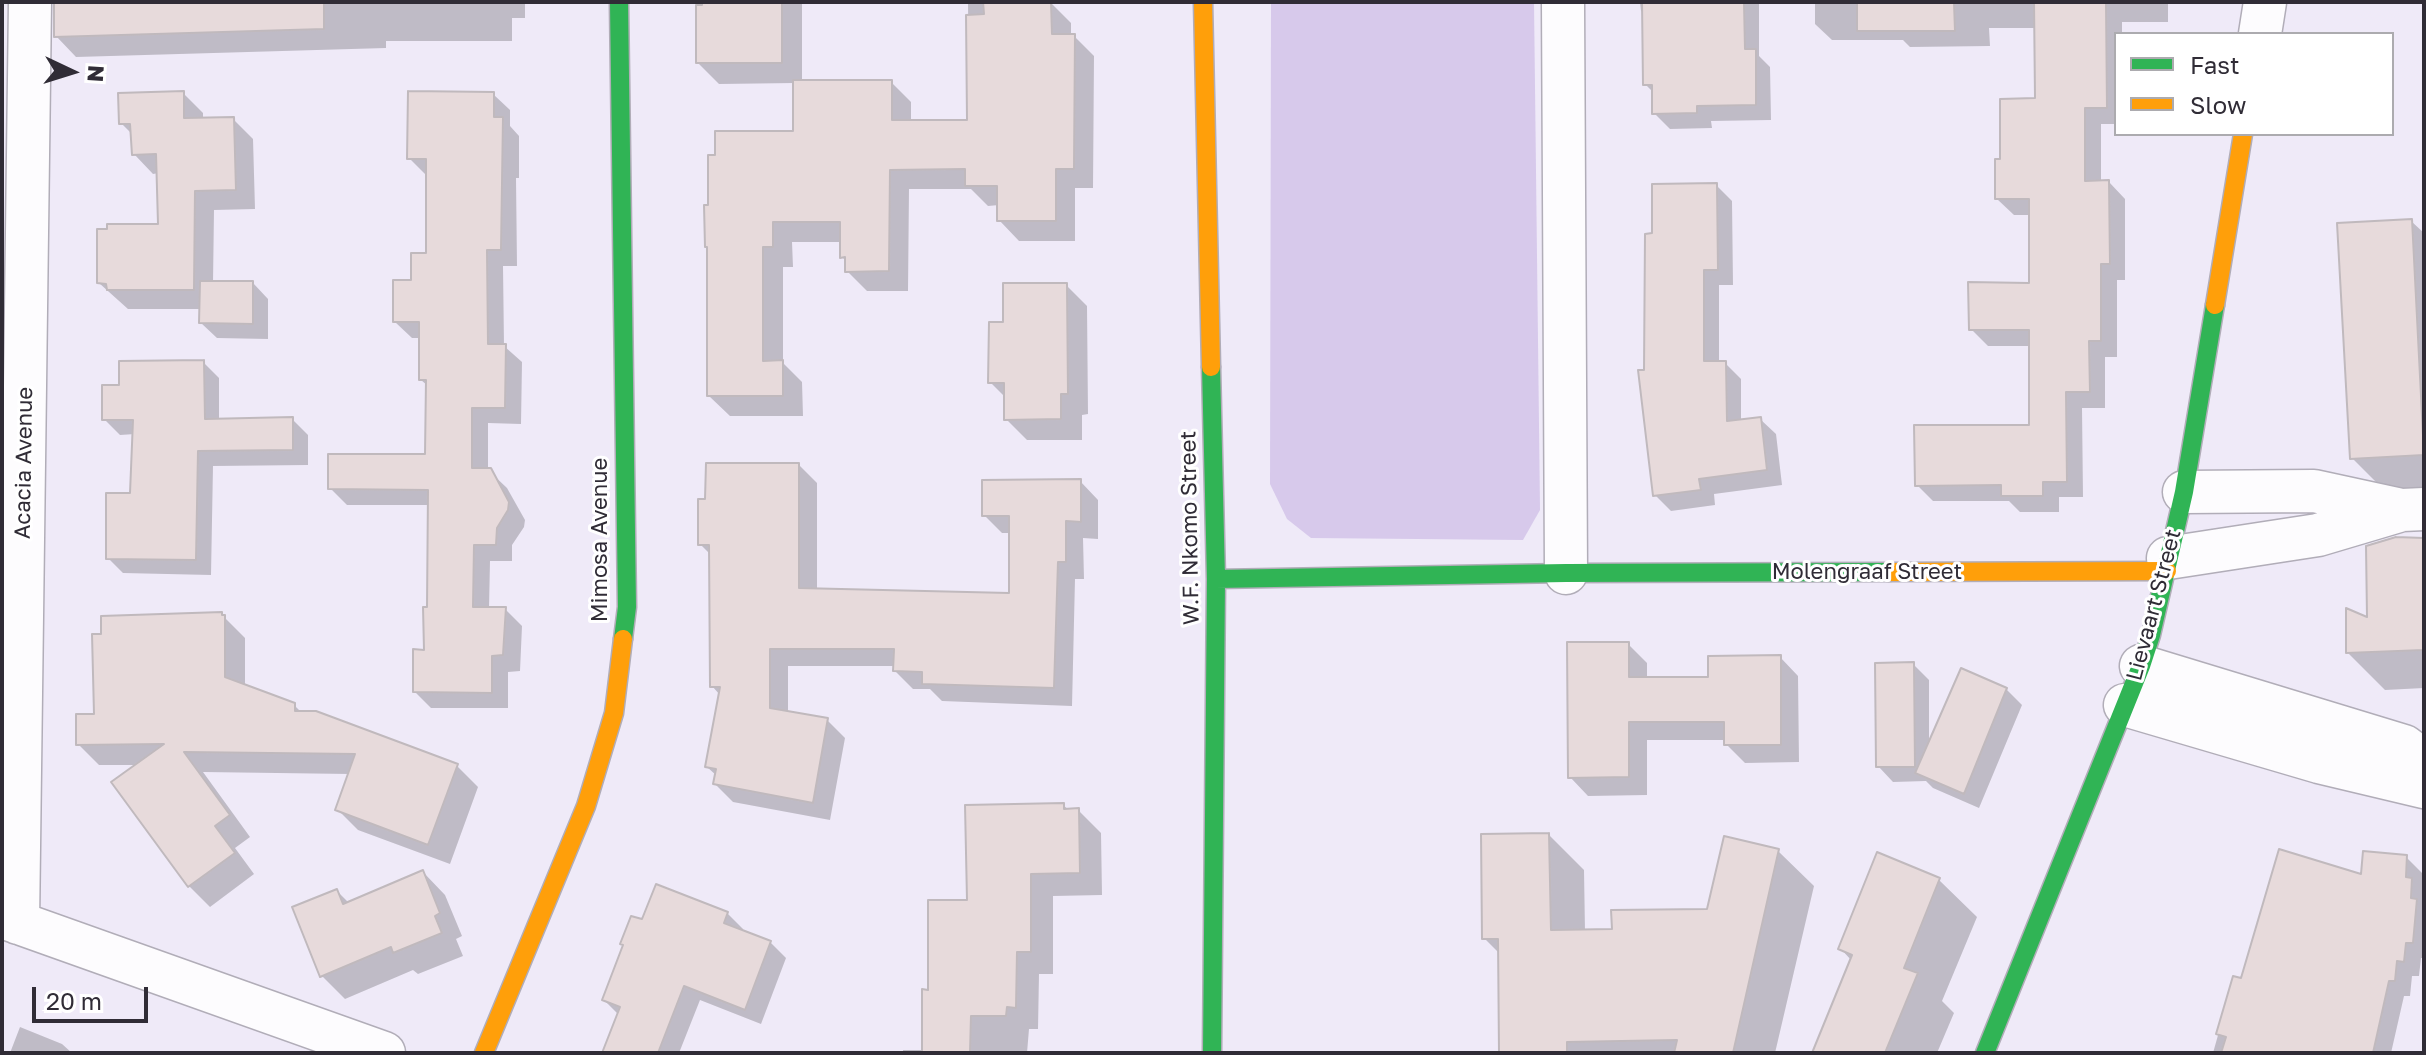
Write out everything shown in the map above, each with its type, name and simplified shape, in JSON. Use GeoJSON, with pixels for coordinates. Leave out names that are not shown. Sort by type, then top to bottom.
{"type":"FeatureCollection","features":[{"type":"Feature","properties":{"kind":"street","name":"Acacia Avenue"},"geometry":{"type":"LineString","coordinates":[[10,920],[30,2]]}},
{"type":"Feature","properties":{"kind":"street","name":"Mimosa Avenue"},"geometry":{"type":"LineString","coordinates":[[484,1053],[586,806],[614,713],[627,607],[619,2]]}},
{"type":"Feature","properties":{"kind":"street","name":"W.F. Nkomo Street"},"geometry":{"type":"LineString","coordinates":[[1203,2],[1216,579],[1212,1053]]}},
{"type":"Feature","properties":{"kind":"street"},"geometry":{"type":"LineString","coordinates":[[1563,2],[1566,573]]}},
{"type":"Feature","properties":{"kind":"street"},"geometry":{"type":"LineString","coordinates":[[2260,32],[2265,2]]}},
{"type":"Feature","properties":{"kind":"street","name":"Lievaart Street"},"geometry":{"type":"LineString","coordinates":[[1985,1053],[2141,666],[2184,492],[2243,136]]}},
{"type":"Feature","properties":{"kind":"street"},"geometry":{"type":"LineString","coordinates":[[2184,492],[2314,491],[2413,510]]}},
{"type":"Feature","properties":{"kind":"street"},"geometry":{"type":"LineString","coordinates":[[2168,565],[2318,535],[2413,510]]}},
{"type":"Feature","properties":{"kind":"street","name":"Molengraaf Street"},"geometry":{"type":"LineString","coordinates":[[1216,579],[2168,565]]}},
{"type":"Feature","properties":{"kind":"street"},"geometry":{"type":"LineString","coordinates":[[2141,666],[2404,746],[2424,761]]}},
{"type":"Feature","properties":{"kind":"street"},"geometry":{"type":"LineString","coordinates":[[2125,705],[2319,762],[2424,787]]}},
{"type":"Feature","properties":{"kind":"street"},"geometry":{"type":"LineString","coordinates":[[10,920],[384,1053]]}},
{"type":"Feature","properties":{"kind":"shaded area"},"geometry":{"type":"Polygon","coordinates":[[[1271,2],[1534,2],[1540,510],[1523,540],[1311,538],[1287,519],[1270,484],[1271,2]]]}},
{"type":"Feature","properties":{"kind":"building"},"geometry":{"type":"Polygon","coordinates":[[[54,2],[324,2],[324,29],[54,37],[54,2]]]}},
{"type":"Feature","properties":{"kind":"building"},"geometry":{"type":"Polygon","coordinates":[[[702,2],[782,2],[782,63],[696,63],[696,5],[702,5],[702,2]]]}},
{"type":"Feature","properties":{"kind":"building"},"geometry":{"type":"Polygon","coordinates":[[[983,2],[1051,2],[1052,34],[1075,34],[1074,169],[1056,169],[1056,221],[997,221],[997,186],[965,186],[965,169],[890,170],[889,271],[845,272],[845,257],[840,258],[840,222],[773,222],[773,247],[763,247],[763,361],[783,360],[783,396],[707,396],[704,205],[708,205],[708,155],[715,155],[715,131],[793,131],[793,80],[892,80],[892,120],[967,120],[966,15],[984,14],[983,2]]]}},
{"type":"Feature","properties":{"kind":"building"},"geometry":{"type":"Polygon","coordinates":[[[1642,2],[1744,2],[1745,49],[1756,49],[1756,105],[1697,106],[1697,113],[1652,114],[1652,85],[1643,85],[1642,2]]]}},
{"type":"Feature","properties":{"kind":"building"},"geometry":{"type":"Polygon","coordinates":[[[1857,2],[1954,2],[1955,31],[1857,31],[1857,2]]]}},
{"type":"Feature","properties":{"kind":"building"},"geometry":{"type":"Polygon","coordinates":[[[2034,2],[2106,2],[2107,108],[2085,108],[2085,181],[2109,180],[2110,264],[2101,264],[2101,341],[2089,341],[2090,392],[2066,392],[2067,482],[2043,482],[2043,496],[2001,496],[2001,485],[1915,486],[1914,425],[2029,425],[2029,330],[1969,330],[1968,282],[2029,283],[2029,199],[1995,199],[1995,159],[2000,159],[2000,99],[2035,98],[2034,2]]]}},
{"type":"Feature","properties":{"kind":"building"},"geometry":{"type":"Polygon","coordinates":[[[184,91],[184,118],[234,117],[236,190],[195,191],[194,290],[107,290],[106,284],[97,283],[97,229],[107,229],[107,224],[158,224],[156,154],[132,155],[130,124],[119,124],[118,93],[184,91]]]}},
{"type":"Feature","properties":{"kind":"building"},"geometry":{"type":"Polygon","coordinates":[[[408,91],[494,92],[494,117],[503,117],[501,250],[487,250],[488,344],[506,344],[505,408],[472,408],[472,468],[491,468],[509,502],[508,510],[497,528],[496,545],[474,545],[473,607],[506,607],[503,655],[492,656],[492,693],[413,692],[413,649],[424,650],[428,490],[328,489],[328,454],[425,454],[426,380],[419,380],[419,322],[393,322],[393,280],[411,280],[411,253],[426,253],[426,159],[407,159],[408,91]]]}},
{"type":"Feature","properties":{"kind":"building"},"geometry":{"type":"Polygon","coordinates":[[[1717,183],[1718,270],[1704,270],[1704,361],[1726,361],[1727,421],[1761,417],[1767,470],[1699,479],[1701,490],[1653,496],[1638,370],[1644,370],[1645,234],[1652,233],[1652,184],[1717,183]]]}},
{"type":"Feature","properties":{"kind":"building"},"geometry":{"type":"Polygon","coordinates":[[[2412,219],[2424,455],[2350,459],[2337,223],[2412,219]]]}},
{"type":"Feature","properties":{"kind":"building"},"geometry":{"type":"Polygon","coordinates":[[[200,281],[253,281],[253,324],[199,323],[200,281]]]}},
{"type":"Feature","properties":{"kind":"building"},"geometry":{"type":"Polygon","coordinates":[[[1003,283],[1067,283],[1068,394],[1061,394],[1061,419],[1004,420],[1004,383],[988,383],[989,322],[1003,322],[1003,283]]]}},
{"type":"Feature","properties":{"kind":"building"},"geometry":{"type":"Polygon","coordinates":[[[204,360],[205,419],[293,417],[293,450],[198,451],[196,560],[106,559],[106,493],[130,493],[133,420],[102,420],[102,385],[119,385],[119,361],[204,360]]]}},
{"type":"Feature","properties":{"kind":"building"},"geometry":{"type":"Polygon","coordinates":[[[706,463],[799,463],[799,588],[1009,593],[1009,516],[982,516],[982,480],[1081,479],[1081,522],[1066,521],[1066,562],[1058,562],[1054,688],[922,684],[922,672],[893,671],[894,649],[770,649],[770,708],[828,718],[813,803],[713,784],[716,769],[705,767],[720,687],[710,687],[709,545],[698,545],[698,499],[705,499],[706,463]]]}},
{"type":"Feature","properties":{"kind":"building"},"geometry":{"type":"Polygon","coordinates":[[[2396,537],[2424,538],[2424,650],[2346,653],[2346,608],[2367,617],[2366,546],[2396,537]]]}},
{"type":"Feature","properties":{"kind":"building"},"geometry":{"type":"Polygon","coordinates":[[[222,612],[225,615],[225,677],[295,703],[295,711],[316,711],[458,764],[428,845],[335,810],[355,754],[184,752],[230,815],[215,826],[235,853],[188,887],[111,782],[164,744],[76,745],[76,714],[94,714],[92,634],[101,634],[101,616],[222,612]]]}},
{"type":"Feature","properties":{"kind":"building"},"geometry":{"type":"Polygon","coordinates":[[[1567,642],[1629,642],[1629,677],[1708,677],[1708,656],[1781,655],[1781,745],[1724,745],[1724,722],[1629,722],[1629,777],[1568,778],[1567,642]]]}},
{"type":"Feature","properties":{"kind":"building"},"geometry":{"type":"Polygon","coordinates":[[[1914,662],[1915,767],[1876,767],[1875,663],[1914,662]]]}},
{"type":"Feature","properties":{"kind":"building"},"geometry":{"type":"Polygon","coordinates":[[[1961,668],[2007,688],[1964,794],[1915,773],[1961,668]]]}},
{"type":"Feature","properties":{"kind":"building"},"geometry":{"type":"Polygon","coordinates":[[[1064,803],[1064,809],[1079,808],[1080,873],[1031,874],[1031,952],[1017,952],[1016,1008],[1007,1007],[1006,1016],[971,1016],[970,1053],[922,1053],[922,989],[928,990],[928,900],[967,900],[965,805],[1064,803]]]}},
{"type":"Feature","properties":{"kind":"building"},"geometry":{"type":"Polygon","coordinates":[[[1549,833],[1551,930],[1612,929],[1611,910],[1707,909],[1724,836],[1779,849],[1733,1053],[1674,1053],[1677,1040],[1567,1042],[1567,1053],[1499,1053],[1498,939],[1482,939],[1481,834],[1549,833]]]}},
{"type":"Feature","properties":{"kind":"building"},"geometry":{"type":"Polygon","coordinates":[[[2279,849],[2361,874],[2363,851],[2407,855],[2406,877],[2412,878],[2411,898],[2417,899],[2413,943],[2406,943],[2404,962],[2397,961],[2395,981],[2389,981],[2373,1053],[2221,1053],[2226,1037],[2216,1034],[2233,976],[2241,978],[2279,849]]]}},
{"type":"Feature","properties":{"kind":"building"},"geometry":{"type":"Polygon","coordinates":[[[1877,852],[1940,878],[1904,968],[1918,973],[1885,1053],[1812,1053],[1852,955],[1838,949],[1877,852]]]}},
{"type":"Feature","properties":{"kind":"building"},"geometry":{"type":"Polygon","coordinates":[[[423,870],[440,913],[435,916],[442,933],[393,953],[391,947],[320,977],[292,907],[337,889],[343,904],[423,870]]]}},
{"type":"Feature","properties":{"kind":"building"},"geometry":{"type":"Polygon","coordinates":[[[656,884],[728,912],[724,923],[771,941],[745,1010],[684,986],[658,1053],[602,1053],[620,1007],[602,1000],[631,916],[642,919],[656,884]]]}},
{"type":"Feature","properties":{"kind":"traffic: fast"},"geometry":{"type":"LineString","coordinates":[[619,2],[627,607],[623,639]]}},
{"type":"Feature","properties":{"kind":"traffic: fast"},"geometry":{"type":"LineString","coordinates":[[1985,1053],[2151,635],[2184,492],[2215,305]]}},
{"type":"Feature","properties":{"kind":"traffic: fast"},"geometry":{"type":"LineString","coordinates":[[1211,367],[1216,579],[1212,1053]]}},
{"type":"Feature","properties":{"kind":"traffic: fast"},"geometry":{"type":"LineString","coordinates":[[1216,579],[1889,572]]}},
{"type":"Feature","properties":{"kind":"traffic: slow"},"geometry":{"type":"LineString","coordinates":[[1203,2],[1211,367]]}},
{"type":"Feature","properties":{"kind":"traffic: slow"},"geometry":{"type":"LineString","coordinates":[[2215,305],[2243,136]]}},
{"type":"Feature","properties":{"kind":"traffic: slow"},"geometry":{"type":"LineString","coordinates":[[1889,572],[2167,571]]}},
{"type":"Feature","properties":{"kind":"traffic: slow"},"geometry":{"type":"LineString","coordinates":[[484,1053],[586,806],[614,713],[623,639]]}}]}
